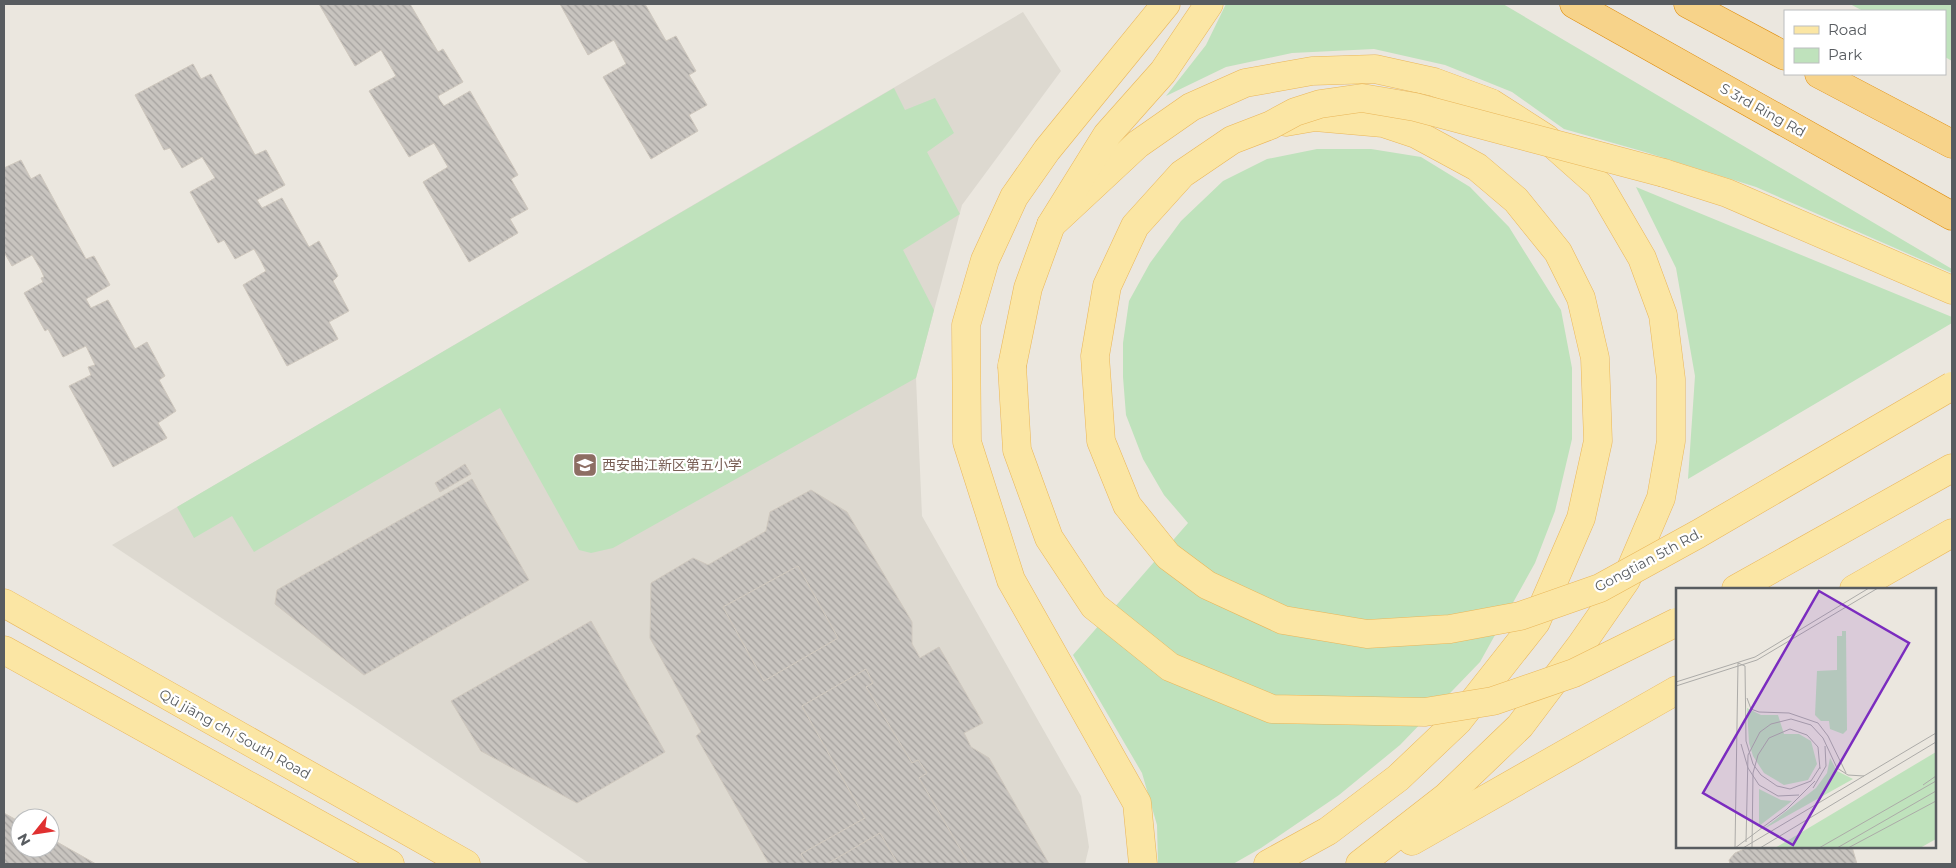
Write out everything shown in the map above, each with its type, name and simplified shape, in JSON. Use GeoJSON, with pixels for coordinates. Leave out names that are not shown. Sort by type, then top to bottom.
{"type":"FeatureCollection","features":[{"type":"Feature","properties":{"kind":"highway","name":"S 3rd Ring Rd"},"geometry":{"type":"LineString","coordinates":[[1574,4],[1952,216]]}},
{"type":"Feature","properties":{"kind":"highway"},"geometry":{"type":"LineString","coordinates":[[1688,4],[1784,55]]}},
{"type":"Feature","properties":{"kind":"highway"},"geometry":{"type":"LineString","coordinates":[[1821,75],[1952,144]]}},
{"type":"Feature","properties":{"kind":"main road"},"geometry":{"type":"LineString","coordinates":[[1143,864],[1136,803],[1016,589],[1008,571],[967,442],[966,325],[985,260],[1014,197],[1047,150],[1166,4]]}},
{"type":"Feature","properties":{"kind":"main road"},"geometry":{"type":"LineString","coordinates":[[1209,4],[1163,72],[1107,135],[1051,225],[1028,288],[1012,366],[1017,450],[1048,538],[1094,606],[1170,666],[1272,710],[1425,712],[1493,701],[1574,673],[1676,622]]}},
{"type":"Feature","properties":{"kind":"main road"},"geometry":{"type":"LineString","coordinates":[[1051,225],[1138,144],[1191,107],[1245,83],[1312,71],[1375,69],[1434,82],[1491,104],[1547,138],[1600,186],[1642,258],[1663,315],[1671,379],[1670,441],[1660,498],[1626,580],[1581,645],[1520,726],[1446,797],[1360,864]]}},
{"type":"Feature","properties":{"kind":"main road"},"geometry":{"type":"LineString","coordinates":[[1271,125],[1294,112],[1320,104],[1362,98],[1415,107],[1664,173],[1727,194],[1952,290]]}},
{"type":"Feature","properties":{"kind":"main road"},"geometry":{"type":"LineString","coordinates":[[1268,864],[1328,831],[1398,778],[1458,721],[1536,622],[1581,518],[1598,441],[1595,358],[1581,298],[1558,252],[1516,200],[1477,167],[1416,134],[1383,123],[1315,117],[1271,125]]}},
{"type":"Feature","properties":{"kind":"main road","name":"Gongtian 5th Rd."},"geometry":{"type":"LineString","coordinates":[[1271,125],[1232,140],[1182,174],[1135,226],[1107,286],[1095,356],[1101,441],[1127,505],[1168,556],[1207,585],[1283,620],[1367,634],[1450,629],[1520,616],[1608,583],[1698,534],[1952,386]]}},
{"type":"Feature","properties":{"kind":"main road"},"geometry":{"type":"LineString","coordinates":[[1738,588],[1952,468]]}},
{"type":"Feature","properties":{"kind":"main road"},"geometry":{"type":"LineString","coordinates":[[1856,588],[1952,533]]}},
{"type":"Feature","properties":{"kind":"main road","name":"Qū jiāng chí South Road"},"geometry":{"type":"LineString","coordinates":[[4,603],[466,864]]}},
{"type":"Feature","properties":{"kind":"main road"},"geometry":{"type":"LineString","coordinates":[[4,650],[390,864]]}},
{"type":"Feature","properties":{"kind":"main road"},"geometry":{"type":"LineString","coordinates":[[1371,864],[1676,691]]}},
{"type":"Feature","properties":{"kind":"shaded area","name":"西安曲江新区第五小学"},"geometry":{"type":"Polygon","coordinates":[[[1023,12],[1061,71],[962,205],[916,378],[922,516],[1081,796],[1089,847],[1085,864],[590,864],[112,545],[1023,12]]]}},
{"type":"Feature","properties":{"kind":"green space"},"geometry":{"type":"Polygon","coordinates":[[[1226,4],[1503,4],[1952,269],[1952,273],[1756,187],[1564,129],[1512,92],[1445,65],[1374,49],[1292,53],[1226,67],[1166,96],[1206,45],[1226,4]]]}},
{"type":"Feature","properties":{"kind":"green space"},"geometry":{"type":"Polygon","coordinates":[[[1850,4],[1952,4],[1952,61],[1946,58],[1946,10],[1861,10],[1850,4]]]}},
{"type":"Feature","properties":{"kind":"green space"},"geometry":{"type":"Polygon","coordinates":[[[894,88],[905,110],[935,98],[954,133],[927,152],[960,214],[903,250],[934,310],[916,378],[613,548],[591,553],[579,550],[500,408],[254,552],[232,516],[194,538],[177,507],[894,88]]]}},
{"type":"Feature","properties":{"kind":"green space"},"geometry":{"type":"Polygon","coordinates":[[[1317,149],[1371,149],[1421,157],[1470,187],[1509,227],[1561,310],[1572,368],[1572,439],[1555,511],[1535,563],[1480,662],[1400,745],[1339,795],[1261,848],[1233,864],[1158,864],[1157,825],[1142,773],[1073,655],[1188,523],[1164,495],[1143,459],[1126,415],[1123,343],[1129,301],[1150,263],[1181,221],[1223,181],[1267,159],[1317,149]]]}},
{"type":"Feature","properties":{"kind":"green space"},"geometry":{"type":"Polygon","coordinates":[[[1636,187],[1952,317],[1952,323],[1688,479],[1695,376],[1676,268],[1636,187]]]}},
{"type":"Feature","properties":{"kind":"building"},"geometry":{"type":"Polygon","coordinates":[[[319,4],[410,4],[438,52],[443,49],[463,82],[438,96],[439,99],[444,106],[470,91],[518,175],[511,179],[528,209],[510,219],[518,233],[469,262],[423,182],[448,167],[434,143],[409,157],[369,91],[396,76],[381,50],[355,66],[319,4]]]}},
{"type":"Feature","properties":{"kind":"building"},"geometry":{"type":"Polygon","coordinates":[[[560,4],[645,4],[666,41],[676,36],[696,71],[689,75],[707,105],[689,115],[698,131],[651,159],[603,77],[626,64],[614,40],[588,55],[560,4]]]}},
{"type":"Feature","properties":{"kind":"building"},"geometry":{"type":"Polygon","coordinates":[[[193,64],[201,79],[211,74],[255,155],[266,150],[285,185],[257,200],[262,208],[282,198],[309,247],[319,241],[338,276],[333,281],[349,311],[329,322],[338,339],[287,366],[243,285],[266,271],[261,261],[254,249],[235,259],[224,240],[218,243],[190,192],[215,178],[202,157],[182,168],[170,148],[164,150],[135,95],[193,64]]]}},
{"type":"Feature","properties":{"kind":"building"},"geometry":{"type":"Polygon","coordinates":[[[21,160],[31,179],[40,174],[86,259],[94,256],[110,285],[86,299],[91,308],[108,300],[135,349],[147,342],[165,376],[159,380],[176,411],[158,423],[167,438],[113,467],[69,386],[91,375],[88,367],[95,365],[86,346],[63,357],[48,329],[45,331],[24,293],[43,282],[41,278],[44,277],[41,270],[32,255],[12,266],[4,252],[4,168],[21,160]]]}},
{"type":"Feature","properties":{"kind":"building"},"geometry":{"type":"Polygon","coordinates":[[[465,464],[471,474],[440,492],[435,483],[465,464]]]}},
{"type":"Feature","properties":{"kind":"building"},"geometry":{"type":"Polygon","coordinates":[[[472,479],[529,580],[364,675],[275,604],[277,590],[472,479]]]}},
{"type":"Feature","properties":{"kind":"building"},"geometry":{"type":"Polygon","coordinates":[[[811,490],[847,512],[912,622],[912,644],[920,658],[939,647],[983,723],[964,733],[971,747],[989,758],[1049,864],[969,864],[919,778],[927,773],[918,760],[912,763],[866,687],[873,683],[866,669],[802,706],[865,818],[801,854],[807,864],[769,864],[696,736],[701,732],[650,638],[651,583],[693,558],[708,565],[766,531],[770,512],[811,490]],[[798,566],[723,607],[764,681],[838,638],[798,566]]]}},
{"type":"Feature","properties":{"kind":"building"},"geometry":{"type":"Polygon","coordinates":[[[798,566],[838,638],[764,681],[723,607],[798,566]]]}},
{"type":"Feature","properties":{"kind":"building"},"geometry":{"type":"Polygon","coordinates":[[[591,621],[665,752],[577,803],[481,751],[451,701],[591,621]]]}},
{"type":"Feature","properties":{"kind":"building"},"geometry":{"type":"Polygon","coordinates":[[[866,669],[873,683],[866,687],[912,763],[918,760],[927,773],[919,778],[969,864],[898,864],[880,833],[827,864],[807,864],[801,854],[865,818],[802,706],[866,669]]]}},
{"type":"Feature","properties":{"kind":"building"},"geometry":{"type":"Polygon","coordinates":[[[4,813],[10,816],[10,858],[60,858],[60,844],[96,864],[4,864],[4,813]]]}},
{"type":"Feature","properties":{"kind":"building"},"geometry":{"type":"Polygon","coordinates":[[[880,833],[898,864],[827,864],[880,833]]]}},
{"type":"Feature","properties":{"kind":"building"},"geometry":{"type":"Polygon","coordinates":[[[1747,848],[1852,848],[1857,864],[1730,864],[1729,860],[1735,853],[1747,848]]]}},
{"type":"Feature","properties":{"kind":"place","name":"西安曲江新区第五小学"},"geometry":{"type":"Point","coordinates":[585,465]}}]}
